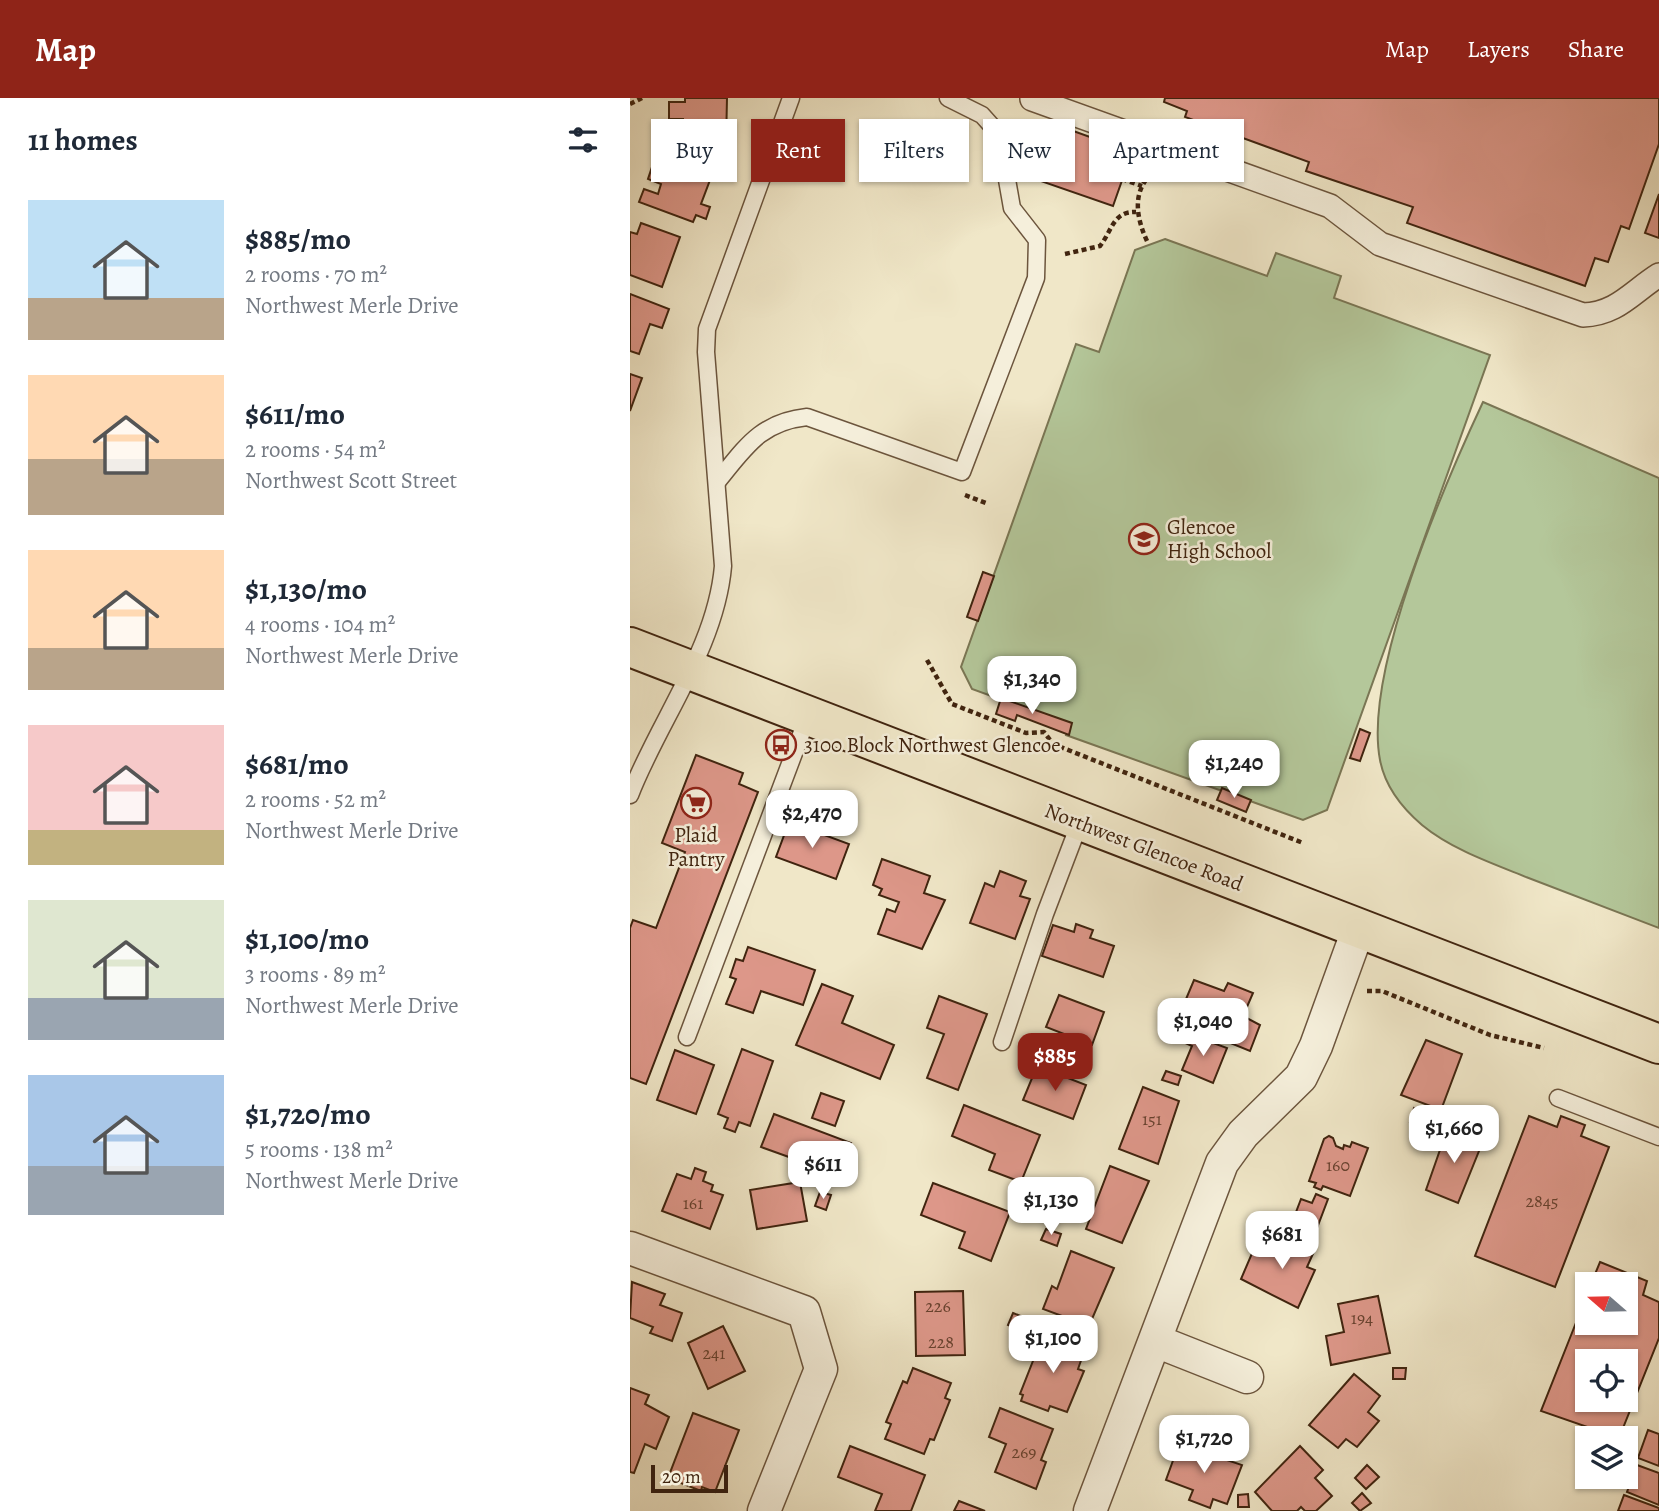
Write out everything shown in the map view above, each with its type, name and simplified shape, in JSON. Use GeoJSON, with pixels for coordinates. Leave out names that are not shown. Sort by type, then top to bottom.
{"type":"FeatureCollection","features":[{"type":"Feature","properties":{"kind":"main road","name":"Northwest Glencoe Road"},"geometry":{"type":"LineString","coordinates":[[630,647],[1659,1044]]}},
{"type":"Feature","properties":{"kind":"street"},"geometry":{"type":"LineString","coordinates":[[1031,102],[1089,121]]}},
{"type":"Feature","properties":{"kind":"street"},"geometry":{"type":"LineString","coordinates":[[1244,175],[1330,206],[1380,244],[1583,316],[1602,315],[1618,307],[1659,275]]}},
{"type":"Feature","properties":{"kind":"street"},"geometry":{"type":"LineString","coordinates":[[1090,1511],[1222,1163],[1243,1134],[1301,1077],[1316,1046],[1358,930]]}},
{"type":"Feature","properties":{"kind":"street"},"geometry":{"type":"LineString","coordinates":[[630,1248],[804,1311],[821,1369],[764,1511]]}},
{"type":"Feature","properties":{"kind":"street"},"geometry":{"type":"LineString","coordinates":[[1156,1341],[1247,1377]]}},
{"type":"Feature","properties":{"kind":"lane"},"geometry":{"type":"LineString","coordinates":[[630,795],[646,752],[690,671],[722,584],[706,352],[707,330],[791,98]]}},
{"type":"Feature","properties":{"kind":"lane"},"geometry":{"type":"LineString","coordinates":[[717,482],[752,438],[784,420],[807,417],[962,472],[1036,278],[1037,240],[1012,208],[999,134],[982,115],[948,98]]}},
{"type":"Feature","properties":{"kind":"lane"},"geometry":{"type":"LineString","coordinates":[[687,1037],[808,716]]}},
{"type":"Feature","properties":{"kind":"lane"},"geometry":{"type":"LineString","coordinates":[[1002,1042],[1045,914],[1080,822]]}},
{"type":"Feature","properties":{"kind":"lane"},"geometry":{"type":"LineString","coordinates":[[1558,1098],[1659,1137]]}},
{"type":"Feature","properties":{"kind":"path"},"geometry":{"type":"LineString","coordinates":[[630,104],[642,98]]}},
{"type":"Feature","properties":{"kind":"path"},"geometry":{"type":"LineString","coordinates":[[1131,182],[1142,186]]}},
{"type":"Feature","properties":{"kind":"path"},"geometry":{"type":"LineString","coordinates":[[1144,182],[1136,212],[1147,241]]}},
{"type":"Feature","properties":{"kind":"path"},"geometry":{"type":"LineString","coordinates":[[1065,254],[1100,246],[1117,217],[1127,212],[1136,212]]}},
{"type":"Feature","properties":{"kind":"path"},"geometry":{"type":"LineString","coordinates":[[965,495],[986,503]]}},
{"type":"Feature","properties":{"kind":"path"},"geometry":{"type":"LineString","coordinates":[[927,660],[952,705],[1026,733],[1044,732],[1053,744],[1303,843]]}},
{"type":"Feature","properties":{"kind":"path"},"geometry":{"type":"LineString","coordinates":[[1361,993],[1371,989],[1382,992],[1490,1035],[1544,1048]]}},
{"type":"Feature","properties":{"kind":"green space"},"geometry":{"type":"Polygon","coordinates":[[[1165,239],[1267,276],[1276,253],[1341,276],[1334,298],[1490,355],[1327,810],[1303,820],[1066,735],[1069,724],[972,689],[961,667],[1076,344],[1099,352],[1135,250],[1165,239]]]}},
{"type":"Feature","properties":{"kind":"green space"},"geometry":{"type":"Polygon","coordinates":[[[1483,402],[1659,478],[1659,928],[1472,855],[1433,834],[1407,811],[1395,796],[1382,770],[1378,723],[1384,678],[1395,629],[1429,528],[1483,402]]]}},
{"type":"Feature","properties":{"kind":"building"},"geometry":{"type":"Polygon","coordinates":[[[685,98],[727,98],[727,119],[669,119],[669,102],[685,102],[685,98]]]}},
{"type":"Feature","properties":{"kind":"building"},"geometry":{"type":"Polygon","coordinates":[[[1165,98],[1659,98],[1659,144],[1629,229],[1621,226],[1608,262],[1595,258],[1585,286],[1407,223],[1413,207],[1306,171],[1309,162],[1244,138],[1244,119],[1191,119],[1185,117],[1187,111],[1164,102],[1165,98]]]}},
{"type":"Feature","properties":{"kind":"building"},"geometry":{"type":"Polygon","coordinates":[[[1075,132],[1089,137],[1089,182],[1121,182],[1113,206],[1044,182],[1075,182],[1075,132]]]}},
{"type":"Feature","properties":{"kind":"building"},"geometry":{"type":"Polygon","coordinates":[[[656,182],[709,182],[701,204],[710,207],[706,219],[696,215],[693,222],[639,202],[644,189],[658,194],[661,184],[656,182]]]}},
{"type":"Feature","properties":{"kind":"building"},"geometry":{"type":"Polygon","coordinates":[[[1659,194],[1659,238],[1645,233],[1659,194]]]}},
{"type":"Feature","properties":{"kind":"building"},"geometry":{"type":"Polygon","coordinates":[[[641,223],[680,237],[662,287],[630,275],[630,232],[637,234],[641,223]]]}},
{"type":"Feature","properties":{"kind":"building"},"geometry":{"type":"Polygon","coordinates":[[[630,294],[669,309],[662,328],[650,324],[639,354],[630,351],[630,294]]]}},
{"type":"Feature","properties":{"kind":"building"},"geometry":{"type":"Polygon","coordinates":[[[630,374],[642,378],[630,411],[630,374]]]}},
{"type":"Feature","properties":{"kind":"building"},"geometry":{"type":"Polygon","coordinates":[[[983,572],[994,576],[978,621],[967,617],[983,572]]]}},
{"type":"Feature","properties":{"kind":"building"},"geometry":{"type":"Polygon","coordinates":[[[1001,698],[1072,723],[1069,735],[1017,715],[1015,721],[996,714],[1001,698]]]}},
{"type":"Feature","properties":{"kind":"building"},"geometry":{"type":"Polygon","coordinates":[[[1360,729],[1370,733],[1360,761],[1350,758],[1360,729]]]}},
{"type":"Feature","properties":{"kind":"building"},"geometry":{"type":"Polygon","coordinates":[[[696,755],[743,773],[739,784],[758,792],[646,1084],[630,1078],[630,928],[633,920],[656,928],[685,852],[662,843],[696,755]]]}},
{"type":"Feature","properties":{"kind":"building"},"geometry":{"type":"Polygon","coordinates":[[[1222,788],[1251,800],[1246,812],[1217,800],[1222,788]]]}},
{"type":"Feature","properties":{"kind":"building"},"geometry":{"type":"Polygon","coordinates":[[[789,822],[849,844],[836,879],[776,857],[789,822]]]}},
{"type":"Feature","properties":{"kind":"building"},"geometry":{"type":"Polygon","coordinates":[[[882,859],[930,876],[924,893],[945,900],[922,949],[878,934],[887,909],[895,912],[899,902],[879,895],[882,889],[873,885],[882,859]]]}},
{"type":"Feature","properties":{"kind":"building"},"geometry":{"type":"Polygon","coordinates":[[[1000,871],[1026,881],[1020,896],[1030,899],[1015,939],[970,923],[985,883],[994,887],[1000,871]]]}},
{"type":"Feature","properties":{"kind":"building"},"geometry":{"type":"Polygon","coordinates":[[[1076,924],[1093,930],[1090,938],[1114,946],[1103,977],[1042,956],[1053,925],[1074,932],[1076,924]]]}},
{"type":"Feature","properties":{"kind":"building"},"geometry":{"type":"Polygon","coordinates":[[[748,947],[815,970],[803,1005],[761,991],[753,1013],[726,1004],[736,979],[730,977],[736,959],[743,961],[748,947]]]}},
{"type":"Feature","properties":{"kind":"building"},"geometry":{"type":"Polygon","coordinates":[[[1194,980],[1224,991],[1228,983],[1253,993],[1243,1016],[1260,1025],[1250,1051],[1218,1038],[1223,1028],[1203,1020],[1199,1029],[1186,1023],[1189,1014],[1181,1011],[1194,980]]]}},
{"type":"Feature","properties":{"kind":"building"},"geometry":{"type":"Polygon","coordinates":[[[822,984],[853,996],[842,1023],[894,1045],[880,1079],[796,1045],[822,984]]]}},
{"type":"Feature","properties":{"kind":"building"},"geometry":{"type":"Polygon","coordinates":[[[1059,995],[1104,1012],[1092,1045],[1046,1027],[1059,995]]]}},
{"type":"Feature","properties":{"kind":"building"},"geometry":{"type":"Polygon","coordinates":[[[939,996],[987,1014],[958,1090],[927,1078],[944,1034],[927,1028],[939,996]]]}},
{"type":"Feature","properties":{"kind":"building"},"geometry":{"type":"Polygon","coordinates":[[[1186,1033],[1227,1048],[1213,1083],[1182,1070],[1192,1046],[1183,1042],[1186,1033]]]}},
{"type":"Feature","properties":{"kind":"building"},"geometry":{"type":"Polygon","coordinates":[[[1426,1040],[1462,1054],[1441,1110],[1401,1095],[1426,1040]]]}},
{"type":"Feature","properties":{"kind":"building"},"geometry":{"type":"Polygon","coordinates":[[[742,1049],[773,1061],[750,1126],[739,1122],[735,1132],[724,1128],[728,1118],[718,1114],[742,1049]]]}},
{"type":"Feature","properties":{"kind":"building"},"geometry":{"type":"Polygon","coordinates":[[[675,1050],[714,1065],[696,1114],[657,1100],[675,1050]]]}},
{"type":"Feature","properties":{"kind":"building"},"geometry":{"type":"Polygon","coordinates":[[[1037,1066],[1086,1085],[1073,1119],[1023,1100],[1037,1066]]]}},
{"type":"Feature","properties":{"kind":"building"},"geometry":{"type":"Polygon","coordinates":[[[1166,1071],[1181,1076],[1178,1085],[1162,1080],[1166,1071]]]}},
{"type":"Feature","properties":{"kind":"building"},"geometry":{"type":"Polygon","coordinates":[[[1143,1087],[1179,1101],[1158,1164],[1119,1149],[1143,1087]]]}},
{"type":"Feature","properties":{"kind":"building"},"geometry":{"type":"Polygon","coordinates":[[[821,1093],[844,1101],[835,1126],[812,1118],[821,1093]]]}},
{"type":"Feature","properties":{"kind":"building"},"geometry":{"type":"Polygon","coordinates":[[[964,1105],[1040,1135],[1021,1182],[989,1170],[995,1154],[952,1136],[964,1105]]]}},
{"type":"Feature","properties":{"kind":"building"},"geometry":{"type":"Polygon","coordinates":[[[1414,1108],[1431,1114],[1427,1127],[1410,1122],[1414,1108]]]}},
{"type":"Feature","properties":{"kind":"building"},"geometry":{"type":"Polygon","coordinates":[[[774,1114],[851,1143],[839,1175],[761,1147],[774,1114]]]}},
{"type":"Feature","properties":{"kind":"building"},"geometry":{"type":"Polygon","coordinates":[[[1529,1116],[1557,1127],[1561,1116],[1585,1125],[1581,1136],[1609,1147],[1555,1287],[1475,1256],[1529,1116]]]}},
{"type":"Feature","properties":{"kind":"building"},"geometry":{"type":"Polygon","coordinates":[[[1448,1127],[1483,1141],[1458,1203],[1426,1190],[1448,1127]]]}},
{"type":"Feature","properties":{"kind":"building"},"geometry":{"type":"Polygon","coordinates":[[[1329,1136],[1333,1138],[1336,1146],[1343,1149],[1344,1145],[1350,1147],[1352,1142],[1368,1148],[1350,1196],[1323,1186],[1321,1190],[1314,1187],[1316,1183],[1309,1181],[1324,1139],[1329,1136]]]}},
{"type":"Feature","properties":{"kind":"building"},"geometry":{"type":"Polygon","coordinates":[[[1110,1166],[1149,1181],[1122,1243],[1086,1229],[1110,1166]]]}},
{"type":"Feature","properties":{"kind":"building"},"geometry":{"type":"Polygon","coordinates":[[[695,1168],[706,1172],[703,1181],[713,1185],[711,1191],[723,1195],[710,1229],[662,1211],[677,1174],[691,1179],[695,1168]]]}},
{"type":"Feature","properties":{"kind":"building"},"geometry":{"type":"Polygon","coordinates":[[[800,1182],[807,1221],[757,1229],[750,1190],[800,1182]]]}},
{"type":"Feature","properties":{"kind":"building"},"geometry":{"type":"Polygon","coordinates":[[[933,1183],[1010,1212],[991,1261],[959,1248],[965,1232],[921,1215],[933,1183]]]}},
{"type":"Feature","properties":{"kind":"building"},"geometry":{"type":"Polygon","coordinates":[[[820,1192],[831,1195],[826,1210],[815,1206],[820,1192]]]}},
{"type":"Feature","properties":{"kind":"building"},"geometry":{"type":"Polygon","coordinates":[[[1316,1194],[1328,1199],[1314,1236],[1295,1229],[1297,1222],[1293,1220],[1301,1199],[1312,1203],[1316,1194]]]}},
{"type":"Feature","properties":{"kind":"building"},"geometry":{"type":"Polygon","coordinates":[[[1046,1229],[1061,1234],[1057,1246],[1041,1240],[1046,1229]]]}},
{"type":"Feature","properties":{"kind":"building"},"geometry":{"type":"Polygon","coordinates":[[[1291,1236],[1316,1247],[1307,1267],[1315,1270],[1298,1308],[1241,1279],[1256,1244],[1282,1256],[1291,1236]]]}},
{"type":"Feature","properties":{"kind":"building"},"geometry":{"type":"Polygon","coordinates":[[[1071,1251],[1114,1268],[1089,1326],[1043,1309],[1052,1286],[1057,1289],[1071,1251]]]}},
{"type":"Feature","properties":{"kind":"building"},"geometry":{"type":"Polygon","coordinates":[[[1600,1262],[1625,1272],[1596,1272],[1600,1262]]]}},
{"type":"Feature","properties":{"kind":"building"},"geometry":{"type":"Polygon","coordinates":[[[1638,1277],[1647,1281],[1643,1295],[1659,1302],[1659,1338],[1638,1390],[1638,1349],[1575,1349],[1575,1412],[1629,1412],[1624,1426],[1584,1426],[1541,1411],[1575,1325],[1575,1335],[1638,1335],[1638,1277]]]}},
{"type":"Feature","properties":{"kind":"building"},"geometry":{"type":"Polygon","coordinates":[[[632,1282],[665,1294],[660,1305],[682,1313],[672,1341],[650,1333],[653,1327],[630,1318],[632,1282]]]}},
{"type":"Feature","properties":{"kind":"building"},"geometry":{"type":"Polygon","coordinates":[[[963,1291],[965,1355],[916,1356],[915,1292],[963,1291]]]}},
{"type":"Feature","properties":{"kind":"building"},"geometry":{"type":"Polygon","coordinates":[[[1378,1296],[1390,1353],[1331,1365],[1326,1336],[1344,1332],[1338,1304],[1378,1296]]]}},
{"type":"Feature","properties":{"kind":"building"},"geometry":{"type":"Polygon","coordinates":[[[1013,1313],[1028,1319],[1023,1331],[1008,1325],[1013,1313]]]}},
{"type":"Feature","properties":{"kind":"building"},"geometry":{"type":"Polygon","coordinates":[[[723,1326],[745,1371],[708,1389],[688,1343],[723,1326]]]}},
{"type":"Feature","properties":{"kind":"building"},"geometry":{"type":"Polygon","coordinates":[[[1044,1333],[1085,1349],[1078,1369],[1084,1371],[1067,1412],[1050,1406],[1048,1411],[1021,1401],[1023,1395],[1020,1394],[1044,1333]]]}},
{"type":"Feature","properties":{"kind":"building"},"geometry":{"type":"Polygon","coordinates":[[[913,1368],[951,1383],[945,1398],[950,1400],[934,1440],[930,1439],[924,1454],[885,1439],[891,1424],[886,1422],[903,1381],[907,1383],[913,1368]]]}},
{"type":"Feature","properties":{"kind":"building"},"geometry":{"type":"Polygon","coordinates":[[[1393,1368],[1406,1368],[1405,1379],[1393,1379],[1393,1368]]]}},
{"type":"Feature","properties":{"kind":"building"},"geometry":{"type":"Polygon","coordinates":[[[1354,1374],[1380,1396],[1368,1412],[1379,1421],[1357,1447],[1346,1439],[1338,1448],[1309,1425],[1354,1374]]]}},
{"type":"Feature","properties":{"kind":"building"},"geometry":{"type":"Polygon","coordinates":[[[630,1388],[649,1395],[645,1404],[669,1417],[656,1449],[645,1444],[634,1473],[630,1472],[630,1388]]]}},
{"type":"Feature","properties":{"kind":"building"},"geometry":{"type":"Polygon","coordinates":[[[1000,1408],[1053,1429],[1041,1460],[1046,1462],[1036,1489],[995,1472],[1006,1444],[989,1437],[1000,1408]]]}},
{"type":"Feature","properties":{"kind":"building"},"geometry":{"type":"Polygon","coordinates":[[[693,1413],[739,1430],[715,1492],[702,1487],[701,1491],[668,1478],[693,1413]]]}},
{"type":"Feature","properties":{"kind":"building"},"geometry":{"type":"Polygon","coordinates":[[[1648,1430],[1659,1434],[1659,1466],[1638,1458],[1648,1430]]]}},
{"type":"Feature","properties":{"kind":"building"},"geometry":{"type":"Polygon","coordinates":[[[1179,1444],[1242,1465],[1227,1504],[1213,1499],[1210,1508],[1189,1500],[1193,1490],[1166,1480],[1179,1444]]]}},
{"type":"Feature","properties":{"kind":"building"},"geometry":{"type":"Polygon","coordinates":[[[850,1446],[925,1475],[911,1511],[875,1511],[882,1494],[838,1477],[850,1446]]]}},
{"type":"Feature","properties":{"kind":"building"},"geometry":{"type":"Polygon","coordinates":[[[1300,1446],[1323,1470],[1315,1478],[1332,1496],[1316,1511],[1305,1511],[1301,1507],[1297,1511],[1272,1511],[1255,1492],[1300,1446]]]}},
{"type":"Feature","properties":{"kind":"building"},"geometry":{"type":"Polygon","coordinates":[[[1367,1465],[1379,1477],[1366,1489],[1355,1478],[1367,1465]]]}},
{"type":"Feature","properties":{"kind":"building"},"geometry":{"type":"Polygon","coordinates":[[[1638,1465],[1659,1473],[1659,1505],[1627,1492],[1628,1489],[1638,1489],[1638,1465]]]}},
{"type":"Feature","properties":{"kind":"building"},"geometry":{"type":"Polygon","coordinates":[[[1362,1493],[1371,1503],[1360,1511],[1352,1503],[1362,1493]]]}},
{"type":"Feature","properties":{"kind":"building"},"geometry":{"type":"Polygon","coordinates":[[[1248,1494],[1249,1507],[1238,1507],[1238,1495],[1248,1494]]]}},
{"type":"Feature","properties":{"kind":"building"},"geometry":{"type":"Polygon","coordinates":[[[1624,1495],[1659,1508],[1659,1511],[1618,1511],[1624,1495]]]}},
{"type":"Feature","properties":{"kind":"building"},"geometry":{"type":"Polygon","coordinates":[[[959,1501],[985,1511],[954,1511],[959,1501]]]}},
{"type":"Feature","properties":{"kind":"place","name":"Glencoe High School"},"geometry":{"type":"Point","coordinates":[1144,539]}},
{"type":"Feature","properties":{"kind":"place","name":"3100 Block Northwest Glencoe"},"geometry":{"type":"Point","coordinates":[781,745]}},
{"type":"Feature","properties":{"kind":"place","name":"Plaid Pantry"},"geometry":{"type":"Point","coordinates":[696,803]}}]}
